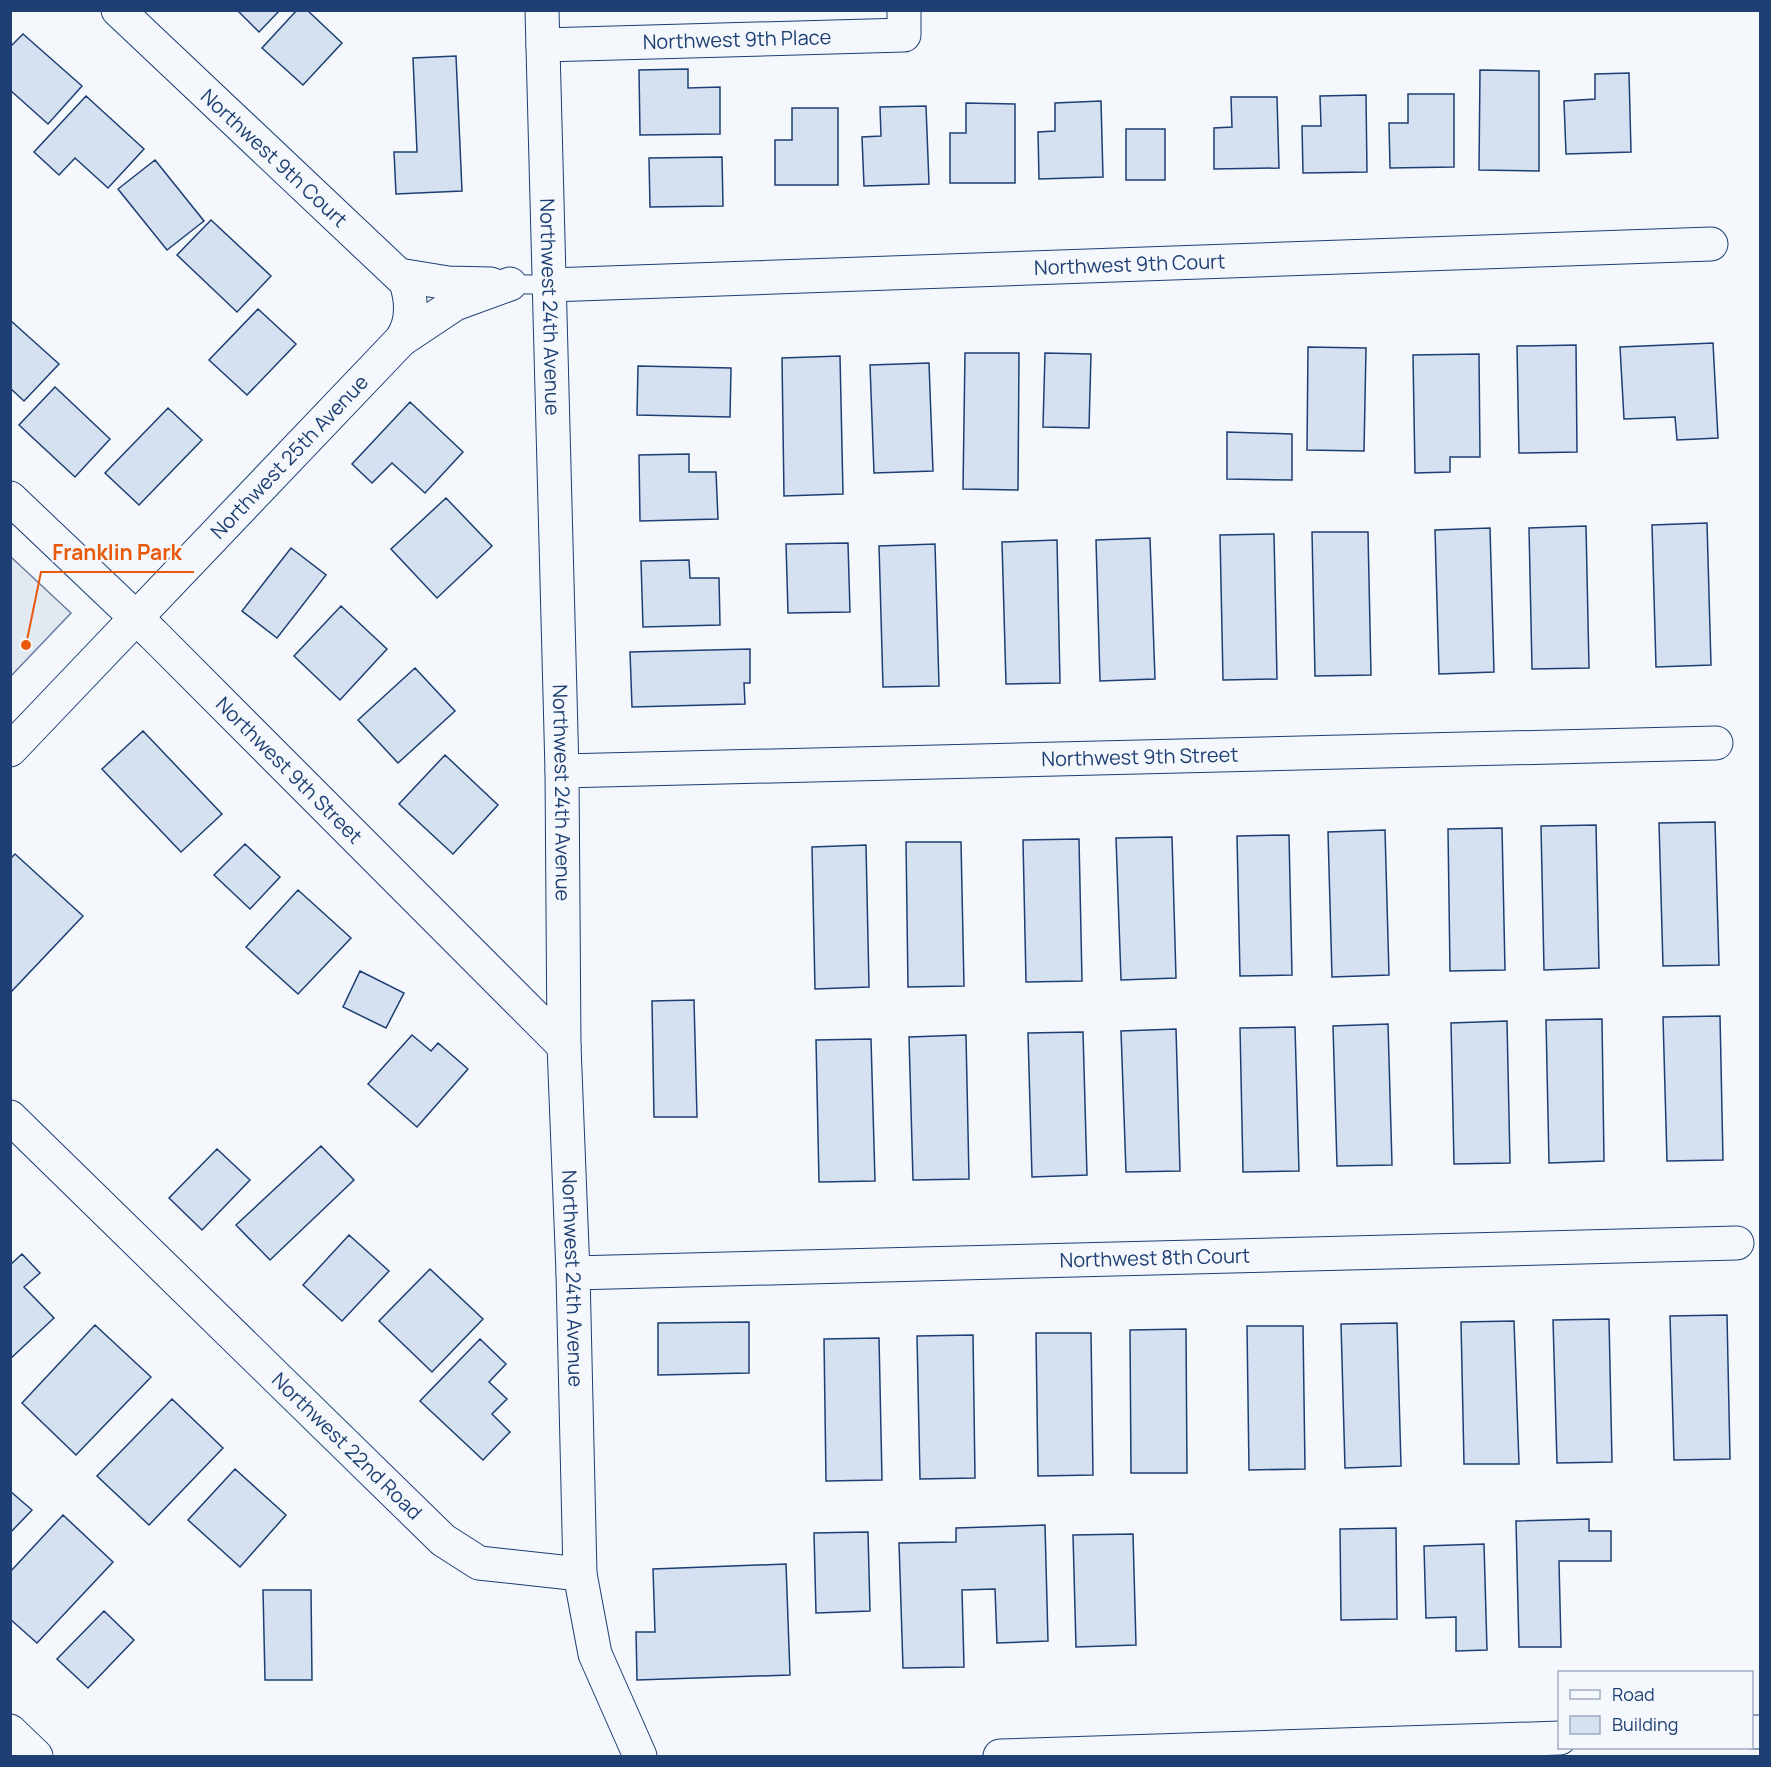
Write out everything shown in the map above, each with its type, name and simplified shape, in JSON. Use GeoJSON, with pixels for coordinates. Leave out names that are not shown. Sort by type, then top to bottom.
{"type":"FeatureCollection","features":[{"type":"Feature","properties":{"kind":"street","name":"Northwest 9th Court"},"geometry":{"type":"LineString","coordinates":[[118,10],[406,282],[411,300],[406,328]]}},
{"type":"Feature","properties":{"kind":"street","name":"Northwest 24th Avenue"},"geometry":{"type":"LineString","coordinates":[[542,10],[562,771],[564,1046],[573,1273],[580,1574]]}},
{"type":"Feature","properties":{"kind":"street","name":"Northwest 9th Place"},"geometry":{"type":"LineString","coordinates":[[543,45],[904,36],[904,10]]}},
{"type":"Feature","properties":{"kind":"street","name":"Northwest 9th Court"},"geometry":{"type":"LineString","coordinates":[[550,285],[1711,244]]}},
{"type":"Feature","properties":{"kind":"street"},"geometry":{"type":"LineString","coordinates":[[399,275],[448,283],[510,284]]}},
{"type":"Feature","properties":{"kind":"street"},"geometry":{"type":"LineString","coordinates":[[406,328],[455,304],[510,284]]}},
{"type":"Feature","properties":{"kind":"street","name":"Northwest 25th Avenue"},"geometry":{"type":"LineString","coordinates":[[10,750],[137,618],[406,328]]}},
{"type":"Feature","properties":{"kind":"street","name":"Northwest 9th Street"},"geometry":{"type":"LineString","coordinates":[[10,498],[137,618],[564,1046]]}},
{"type":"Feature","properties":{"kind":"street","name":"Northwest 9th Street"},"geometry":{"type":"LineString","coordinates":[[562,771],[1716,743]]}},
{"type":"Feature","properties":{"kind":"street","name":"Northwest 22nd Road"},"geometry":{"type":"LineString","coordinates":[[10,1117],[443,1540],[479,1563],[580,1574]]}},
{"type":"Feature","properties":{"kind":"street","name":"Northwest 8th Court"},"geometry":{"type":"LineString","coordinates":[[573,1273],[1737,1243]]}},
{"type":"Feature","properties":{"kind":"street"},"geometry":{"type":"LineString","coordinates":[[580,1574],[595,1654],[640,1756]]}},
{"type":"Feature","properties":{"kind":"street"},"geometry":{"type":"LineString","coordinates":[[10,1731],[36,1756]]}},
{"type":"Feature","properties":{"kind":"street"},"geometry":{"type":"LineString","coordinates":[[1000,1756],[1558,1738]]}},
{"type":"Feature","properties":{"kind":"lane"},"geometry":{"type":"LineString","coordinates":[[510,284],[550,285]]}},
{"type":"Feature","properties":{"kind":"shaded area"},"geometry":{"type":"Polygon","coordinates":[[[11,557],[71,613],[10,676],[11,557]]]}},
{"type":"Feature","properties":{"kind":"building"},"geometry":{"type":"Polygon","coordinates":[[[237,10],[280,10],[259,32],[237,10]]]}},
{"type":"Feature","properties":{"kind":"building"},"geometry":{"type":"Polygon","coordinates":[[[297,10],[307,10],[342,43],[303,85],[262,48],[297,10]]]}},
{"type":"Feature","properties":{"kind":"building"},"geometry":{"type":"Polygon","coordinates":[[[23,34],[82,86],[48,124],[10,90],[10,47],[23,34]]]}},
{"type":"Feature","properties":{"kind":"building"},"geometry":{"type":"Polygon","coordinates":[[[456,56],[462,191],[396,194],[394,152],[417,152],[413,58],[456,56]]]}},
{"type":"Feature","properties":{"kind":"building"},"geometry":{"type":"Polygon","coordinates":[[[688,69],[688,88],[720,87],[720,134],[640,135],[639,70],[688,69]]]}},
{"type":"Feature","properties":{"kind":"building"},"geometry":{"type":"Polygon","coordinates":[[[1480,70],[1539,71],[1539,171],[1479,170],[1480,70]]]}},
{"type":"Feature","properties":{"kind":"building"},"geometry":{"type":"Polygon","coordinates":[[[1629,73],[1631,152],[1566,154],[1564,101],[1595,99],[1595,74],[1629,73]]]}},
{"type":"Feature","properties":{"kind":"building"},"geometry":{"type":"Polygon","coordinates":[[[1408,94],[1454,94],[1454,167],[1390,168],[1389,123],[1408,123],[1408,94]]]}},
{"type":"Feature","properties":{"kind":"building"},"geometry":{"type":"Polygon","coordinates":[[[1366,95],[1367,172],[1303,173],[1302,126],[1321,126],[1320,96],[1366,95]]]}},
{"type":"Feature","properties":{"kind":"building"},"geometry":{"type":"Polygon","coordinates":[[[86,96],[144,149],[108,188],[75,158],[59,175],[34,152],[86,96]]]}},
{"type":"Feature","properties":{"kind":"building"},"geometry":{"type":"Polygon","coordinates":[[[1231,97],[1277,97],[1279,168],[1214,169],[1214,128],[1232,127],[1231,97]]]}},
{"type":"Feature","properties":{"kind":"building"},"geometry":{"type":"Polygon","coordinates":[[[1101,101],[1103,177],[1039,179],[1038,132],[1055,131],[1055,103],[1101,101]]]}},
{"type":"Feature","properties":{"kind":"building"},"geometry":{"type":"Polygon","coordinates":[[[966,103],[1015,104],[1015,183],[950,183],[950,133],[966,133],[966,103]]]}},
{"type":"Feature","properties":{"kind":"building"},"geometry":{"type":"Polygon","coordinates":[[[926,106],[929,184],[864,186],[862,137],[881,136],[880,107],[926,106]]]}},
{"type":"Feature","properties":{"kind":"building"},"geometry":{"type":"Polygon","coordinates":[[[792,108],[838,108],[838,185],[775,185],[775,140],[792,140],[792,108]]]}},
{"type":"Feature","properties":{"kind":"building"},"geometry":{"type":"Polygon","coordinates":[[[1126,129],[1165,129],[1165,180],[1126,180],[1126,129]]]}},
{"type":"Feature","properties":{"kind":"building"},"geometry":{"type":"Polygon","coordinates":[[[722,157],[723,206],[650,207],[649,158],[722,157]]]}},
{"type":"Feature","properties":{"kind":"building"},"geometry":{"type":"Polygon","coordinates":[[[155,160],[204,221],[167,250],[118,189],[155,160]]]}},
{"type":"Feature","properties":{"kind":"building"},"geometry":{"type":"Polygon","coordinates":[[[211,220],[271,276],[237,312],[177,255],[211,220]]]}},
{"type":"Feature","properties":{"kind":"building"},"geometry":{"type":"Polygon","coordinates":[[[258,309],[296,344],[247,395],[209,360],[258,309]]]}},
{"type":"Feature","properties":{"kind":"building"},"geometry":{"type":"Polygon","coordinates":[[[10,320],[59,364],[24,401],[10,388],[10,320]]]}},
{"type":"Feature","properties":{"kind":"building"},"geometry":{"type":"Polygon","coordinates":[[[1713,343],[1718,438],[1677,440],[1675,417],[1624,419],[1620,347],[1713,343]]]}},
{"type":"Feature","properties":{"kind":"building"},"geometry":{"type":"Polygon","coordinates":[[[1576,345],[1577,452],[1519,453],[1517,346],[1576,345]]]}},
{"type":"Feature","properties":{"kind":"building"},"geometry":{"type":"Polygon","coordinates":[[[1308,347],[1366,348],[1364,451],[1307,450],[1308,347]]]}},
{"type":"Feature","properties":{"kind":"building"},"geometry":{"type":"Polygon","coordinates":[[[965,353],[1019,353],[1018,490],[963,489],[965,353]]]}},
{"type":"Feature","properties":{"kind":"building"},"geometry":{"type":"Polygon","coordinates":[[[1045,353],[1091,354],[1089,428],[1043,427],[1045,353]]]}},
{"type":"Feature","properties":{"kind":"building"},"geometry":{"type":"Polygon","coordinates":[[[1479,354],[1480,457],[1450,457],[1450,472],[1415,473],[1413,355],[1479,354]]]}},
{"type":"Feature","properties":{"kind":"building"},"geometry":{"type":"Polygon","coordinates":[[[840,356],[843,494],[784,496],[782,358],[840,356]]]}},
{"type":"Feature","properties":{"kind":"building"},"geometry":{"type":"Polygon","coordinates":[[[929,363],[933,471],[874,473],[870,365],[929,363]]]}},
{"type":"Feature","properties":{"kind":"building"},"geometry":{"type":"Polygon","coordinates":[[[638,366],[731,368],[730,417],[637,415],[638,366]]]}},
{"type":"Feature","properties":{"kind":"building"},"geometry":{"type":"Polygon","coordinates":[[[55,387],[110,439],[75,477],[19,425],[55,387]]]}},
{"type":"Feature","properties":{"kind":"building"},"geometry":{"type":"Polygon","coordinates":[[[410,402],[463,452],[425,493],[392,463],[372,483],[352,464],[410,402]]]}},
{"type":"Feature","properties":{"kind":"building"},"geometry":{"type":"Polygon","coordinates":[[[168,408],[202,440],[139,505],[105,473],[168,408]]]}},
{"type":"Feature","properties":{"kind":"building"},"geometry":{"type":"Polygon","coordinates":[[[1227,432],[1292,434],[1292,480],[1227,479],[1227,432]]]}},
{"type":"Feature","properties":{"kind":"building"},"geometry":{"type":"Polygon","coordinates":[[[689,454],[689,472],[716,472],[718,519],[640,521],[639,455],[689,454]]]}},
{"type":"Feature","properties":{"kind":"building"},"geometry":{"type":"Polygon","coordinates":[[[446,498],[492,546],[437,598],[391,549],[446,498]]]}},
{"type":"Feature","properties":{"kind":"building"},"geometry":{"type":"Polygon","coordinates":[[[1707,523],[1711,665],[1656,667],[1652,525],[1707,523]]]}},
{"type":"Feature","properties":{"kind":"building"},"geometry":{"type":"Polygon","coordinates":[[[1586,526],[1589,668],[1532,669],[1529,528],[1586,526]]]}},
{"type":"Feature","properties":{"kind":"building"},"geometry":{"type":"Polygon","coordinates":[[[1490,528],[1494,672],[1439,674],[1435,530],[1490,528]]]}},
{"type":"Feature","properties":{"kind":"building"},"geometry":{"type":"Polygon","coordinates":[[[1312,532],[1368,532],[1371,675],[1315,676],[1312,532]]]}},
{"type":"Feature","properties":{"kind":"building"},"geometry":{"type":"Polygon","coordinates":[[[1274,534],[1277,679],[1223,680],[1220,535],[1274,534]]]}},
{"type":"Feature","properties":{"kind":"building"},"geometry":{"type":"Polygon","coordinates":[[[1150,538],[1155,679],[1100,681],[1096,540],[1150,538]]]}},
{"type":"Feature","properties":{"kind":"building"},"geometry":{"type":"Polygon","coordinates":[[[1057,540],[1060,683],[1006,684],[1002,542],[1057,540]]]}},
{"type":"Feature","properties":{"kind":"building"},"geometry":{"type":"Polygon","coordinates":[[[848,543],[850,612],[788,613],[786,544],[848,543]]]}},
{"type":"Feature","properties":{"kind":"building"},"geometry":{"type":"Polygon","coordinates":[[[935,544],[939,686],[883,687],[879,546],[935,544]]]}},
{"type":"Feature","properties":{"kind":"building"},"geometry":{"type":"Polygon","coordinates":[[[291,548],[326,575],[277,638],[242,611],[291,548]]]}},
{"type":"Feature","properties":{"kind":"building"},"geometry":{"type":"Polygon","coordinates":[[[689,560],[690,578],[719,578],[720,625],[643,627],[641,561],[689,560]]]}},
{"type":"Feature","properties":{"kind":"building"},"geometry":{"type":"Polygon","coordinates":[[[341,606],[387,649],[340,700],[294,656],[341,606]]]}},
{"type":"Feature","properties":{"kind":"building"},"geometry":{"type":"Polygon","coordinates":[[[750,649],[750,683],[744,683],[745,704],[632,707],[630,652],[750,649]]]}},
{"type":"Feature","properties":{"kind":"building"},"geometry":{"type":"Polygon","coordinates":[[[415,668],[455,711],[398,763],[358,720],[415,668]]]}},
{"type":"Feature","properties":{"kind":"building"},"geometry":{"type":"Polygon","coordinates":[[[143,731],[222,814],[181,852],[102,769],[143,731]]]}},
{"type":"Feature","properties":{"kind":"building"},"geometry":{"type":"Polygon","coordinates":[[[445,755],[498,805],[453,854],[399,804],[445,755]]]}},
{"type":"Feature","properties":{"kind":"building"},"geometry":{"type":"Polygon","coordinates":[[[1715,822],[1719,965],[1663,966],[1659,823],[1715,822]]]}},
{"type":"Feature","properties":{"kind":"building"},"geometry":{"type":"Polygon","coordinates":[[[1596,825],[1599,968],[1544,970],[1541,826],[1596,825]]]}},
{"type":"Feature","properties":{"kind":"building"},"geometry":{"type":"Polygon","coordinates":[[[1502,828],[1505,970],[1450,971],[1448,829],[1502,828]]]}},
{"type":"Feature","properties":{"kind":"building"},"geometry":{"type":"Polygon","coordinates":[[[1385,830],[1389,975],[1332,977],[1328,832],[1385,830]]]}},
{"type":"Feature","properties":{"kind":"building"},"geometry":{"type":"Polygon","coordinates":[[[1289,835],[1292,975],[1240,976],[1237,836],[1289,835]]]}},
{"type":"Feature","properties":{"kind":"building"},"geometry":{"type":"Polygon","coordinates":[[[1172,837],[1176,978],[1121,980],[1116,838],[1172,837]]]}},
{"type":"Feature","properties":{"kind":"building"},"geometry":{"type":"Polygon","coordinates":[[[1079,839],[1082,981],[1026,982],[1023,840],[1079,839]]]}},
{"type":"Feature","properties":{"kind":"building"},"geometry":{"type":"Polygon","coordinates":[[[906,842],[961,842],[964,986],[908,987],[906,842]]]}},
{"type":"Feature","properties":{"kind":"building"},"geometry":{"type":"Polygon","coordinates":[[[245,844],[280,877],[250,909],[214,875],[245,844]]]}},
{"type":"Feature","properties":{"kind":"building"},"geometry":{"type":"Polygon","coordinates":[[[866,845],[869,987],[815,989],[812,847],[866,845]]]}},
{"type":"Feature","properties":{"kind":"building"},"geometry":{"type":"Polygon","coordinates":[[[15,854],[83,916],[10,993],[10,859],[15,854]]]}},
{"type":"Feature","properties":{"kind":"building"},"geometry":{"type":"Polygon","coordinates":[[[298,890],[351,938],[298,994],[246,947],[298,890]]]}},
{"type":"Feature","properties":{"kind":"building"},"geometry":{"type":"Polygon","coordinates":[[[360,971],[404,993],[386,1028],[343,1007],[360,971]]]}},
{"type":"Feature","properties":{"kind":"building"},"geometry":{"type":"Polygon","coordinates":[[[694,1000],[697,1117],[654,1117],[652,1001],[694,1000]]]}},
{"type":"Feature","properties":{"kind":"building"},"geometry":{"type":"Polygon","coordinates":[[[1720,1016],[1723,1160],[1667,1161],[1663,1017],[1720,1016]]]}},
{"type":"Feature","properties":{"kind":"building"},"geometry":{"type":"Polygon","coordinates":[[[1602,1019],[1604,1161],[1549,1163],[1546,1020],[1602,1019]]]}},
{"type":"Feature","properties":{"kind":"building"},"geometry":{"type":"Polygon","coordinates":[[[1507,1021],[1510,1163],[1454,1164],[1451,1023],[1507,1021]]]}},
{"type":"Feature","properties":{"kind":"building"},"geometry":{"type":"Polygon","coordinates":[[[1388,1024],[1392,1165],[1337,1166],[1333,1026],[1388,1024]]]}},
{"type":"Feature","properties":{"kind":"building"},"geometry":{"type":"Polygon","coordinates":[[[1295,1027],[1299,1171],[1243,1172],[1240,1028],[1295,1027]]]}},
{"type":"Feature","properties":{"kind":"building"},"geometry":{"type":"Polygon","coordinates":[[[1176,1029],[1180,1171],[1126,1172],[1121,1031],[1176,1029]]]}},
{"type":"Feature","properties":{"kind":"building"},"geometry":{"type":"Polygon","coordinates":[[[1083,1032],[1087,1175],[1032,1177],[1028,1033],[1083,1032]]]}},
{"type":"Feature","properties":{"kind":"building"},"geometry":{"type":"Polygon","coordinates":[[[412,1035],[431,1051],[438,1043],[468,1069],[417,1127],[368,1084],[412,1035]]]}},
{"type":"Feature","properties":{"kind":"building"},"geometry":{"type":"Polygon","coordinates":[[[966,1035],[969,1179],[913,1180],[909,1037],[966,1035]]]}},
{"type":"Feature","properties":{"kind":"building"},"geometry":{"type":"Polygon","coordinates":[[[871,1039],[875,1181],[819,1182],[816,1040],[871,1039]]]}},
{"type":"Feature","properties":{"kind":"building"},"geometry":{"type":"Polygon","coordinates":[[[321,1146],[354,1180],[270,1260],[236,1225],[321,1146]]]}},
{"type":"Feature","properties":{"kind":"building"},"geometry":{"type":"Polygon","coordinates":[[[217,1149],[250,1180],[202,1230],[169,1198],[217,1149]]]}},
{"type":"Feature","properties":{"kind":"building"},"geometry":{"type":"Polygon","coordinates":[[[349,1235],[389,1271],[342,1321],[303,1285],[349,1235]]]}},
{"type":"Feature","properties":{"kind":"building"},"geometry":{"type":"Polygon","coordinates":[[[22,1254],[40,1273],[24,1287],[54,1318],[10,1359],[10,1265],[22,1254]]]}},
{"type":"Feature","properties":{"kind":"building"},"geometry":{"type":"Polygon","coordinates":[[[430,1269],[483,1319],[432,1372],[379,1321],[430,1269]]]}},
{"type":"Feature","properties":{"kind":"building"},"geometry":{"type":"Polygon","coordinates":[[[1727,1315],[1730,1459],[1674,1460],[1670,1316],[1727,1315]]]}},
{"type":"Feature","properties":{"kind":"building"},"geometry":{"type":"Polygon","coordinates":[[[1609,1319],[1612,1462],[1557,1463],[1553,1320],[1609,1319]]]}},
{"type":"Feature","properties":{"kind":"building"},"geometry":{"type":"Polygon","coordinates":[[[1514,1321],[1519,1464],[1464,1464],[1461,1322],[1514,1321]]]}},
{"type":"Feature","properties":{"kind":"building"},"geometry":{"type":"Polygon","coordinates":[[[749,1322],[749,1373],[658,1375],[658,1323],[749,1322]]]}},
{"type":"Feature","properties":{"kind":"building"},"geometry":{"type":"Polygon","coordinates":[[[1397,1323],[1401,1466],[1345,1468],[1341,1324],[1397,1323]]]}},
{"type":"Feature","properties":{"kind":"building"},"geometry":{"type":"Polygon","coordinates":[[[95,1325],[151,1377],[76,1455],[22,1403],[95,1325]]]}},
{"type":"Feature","properties":{"kind":"building"},"geometry":{"type":"Polygon","coordinates":[[[1247,1326],[1303,1326],[1305,1469],[1249,1470],[1247,1326]]]}},
{"type":"Feature","properties":{"kind":"building"},"geometry":{"type":"Polygon","coordinates":[[[1186,1329],[1187,1473],[1131,1473],[1130,1330],[1186,1329]]]}},
{"type":"Feature","properties":{"kind":"building"},"geometry":{"type":"Polygon","coordinates":[[[1036,1333],[1091,1333],[1093,1475],[1038,1476],[1036,1333]]]}},
{"type":"Feature","properties":{"kind":"building"},"geometry":{"type":"Polygon","coordinates":[[[973,1335],[975,1478],[920,1479],[917,1336],[973,1335]]]}},
{"type":"Feature","properties":{"kind":"building"},"geometry":{"type":"Polygon","coordinates":[[[879,1338],[882,1480],[826,1481],[824,1339],[879,1338]]]}},
{"type":"Feature","properties":{"kind":"building"},"geometry":{"type":"Polygon","coordinates":[[[480,1339],[506,1364],[489,1382],[507,1399],[492,1414],[510,1432],[483,1460],[420,1401],[480,1339]]]}},
{"type":"Feature","properties":{"kind":"building"},"geometry":{"type":"Polygon","coordinates":[[[172,1399],[223,1448],[149,1525],[97,1476],[172,1399]]]}},
{"type":"Feature","properties":{"kind":"building"},"geometry":{"type":"Polygon","coordinates":[[[235,1469],[286,1515],[240,1567],[188,1520],[235,1469]]]}},
{"type":"Feature","properties":{"kind":"building"},"geometry":{"type":"Polygon","coordinates":[[[10,1491],[32,1510],[10,1533],[10,1491]]]}},
{"type":"Feature","properties":{"kind":"building"},"geometry":{"type":"Polygon","coordinates":[[[63,1515],[113,1562],[37,1643],[10,1619],[10,1572],[63,1515]]]}},
{"type":"Feature","properties":{"kind":"building"},"geometry":{"type":"Polygon","coordinates":[[[1589,1519],[1589,1531],[1611,1531],[1611,1561],[1559,1561],[1561,1647],[1519,1647],[1516,1521],[1589,1519]]]}},
{"type":"Feature","properties":{"kind":"building"},"geometry":{"type":"Polygon","coordinates":[[[1045,1525],[1048,1641],[997,1643],[995,1589],[962,1590],[964,1667],[903,1668],[899,1543],[956,1542],[956,1528],[1045,1525]]]}},
{"type":"Feature","properties":{"kind":"building"},"geometry":{"type":"Polygon","coordinates":[[[1396,1528],[1397,1619],[1341,1620],[1340,1529],[1396,1528]]]}},
{"type":"Feature","properties":{"kind":"building"},"geometry":{"type":"Polygon","coordinates":[[[868,1532],[870,1611],[816,1613],[814,1533],[868,1532]]]}},
{"type":"Feature","properties":{"kind":"building"},"geometry":{"type":"Polygon","coordinates":[[[1133,1534],[1136,1645],[1076,1647],[1073,1535],[1133,1534]]]}},
{"type":"Feature","properties":{"kind":"building"},"geometry":{"type":"Polygon","coordinates":[[[1484,1544],[1487,1650],[1456,1651],[1456,1617],[1426,1618],[1424,1546],[1484,1544]]]}},
{"type":"Feature","properties":{"kind":"building"},"geometry":{"type":"Polygon","coordinates":[[[786,1564],[790,1675],[637,1680],[636,1632],[655,1632],[653,1569],[786,1564]]]}},
{"type":"Feature","properties":{"kind":"building"},"geometry":{"type":"Polygon","coordinates":[[[263,1590],[311,1590],[312,1680],[265,1680],[263,1590]]]}},
{"type":"Feature","properties":{"kind":"building"},"geometry":{"type":"Polygon","coordinates":[[[104,1611],[134,1640],[88,1688],[57,1659],[104,1611]]]}},
{"type":"Feature","properties":{"kind":"place","name":"Franklin Park"},"geometry":{"type":"Point","coordinates":[26,645]}}]}
